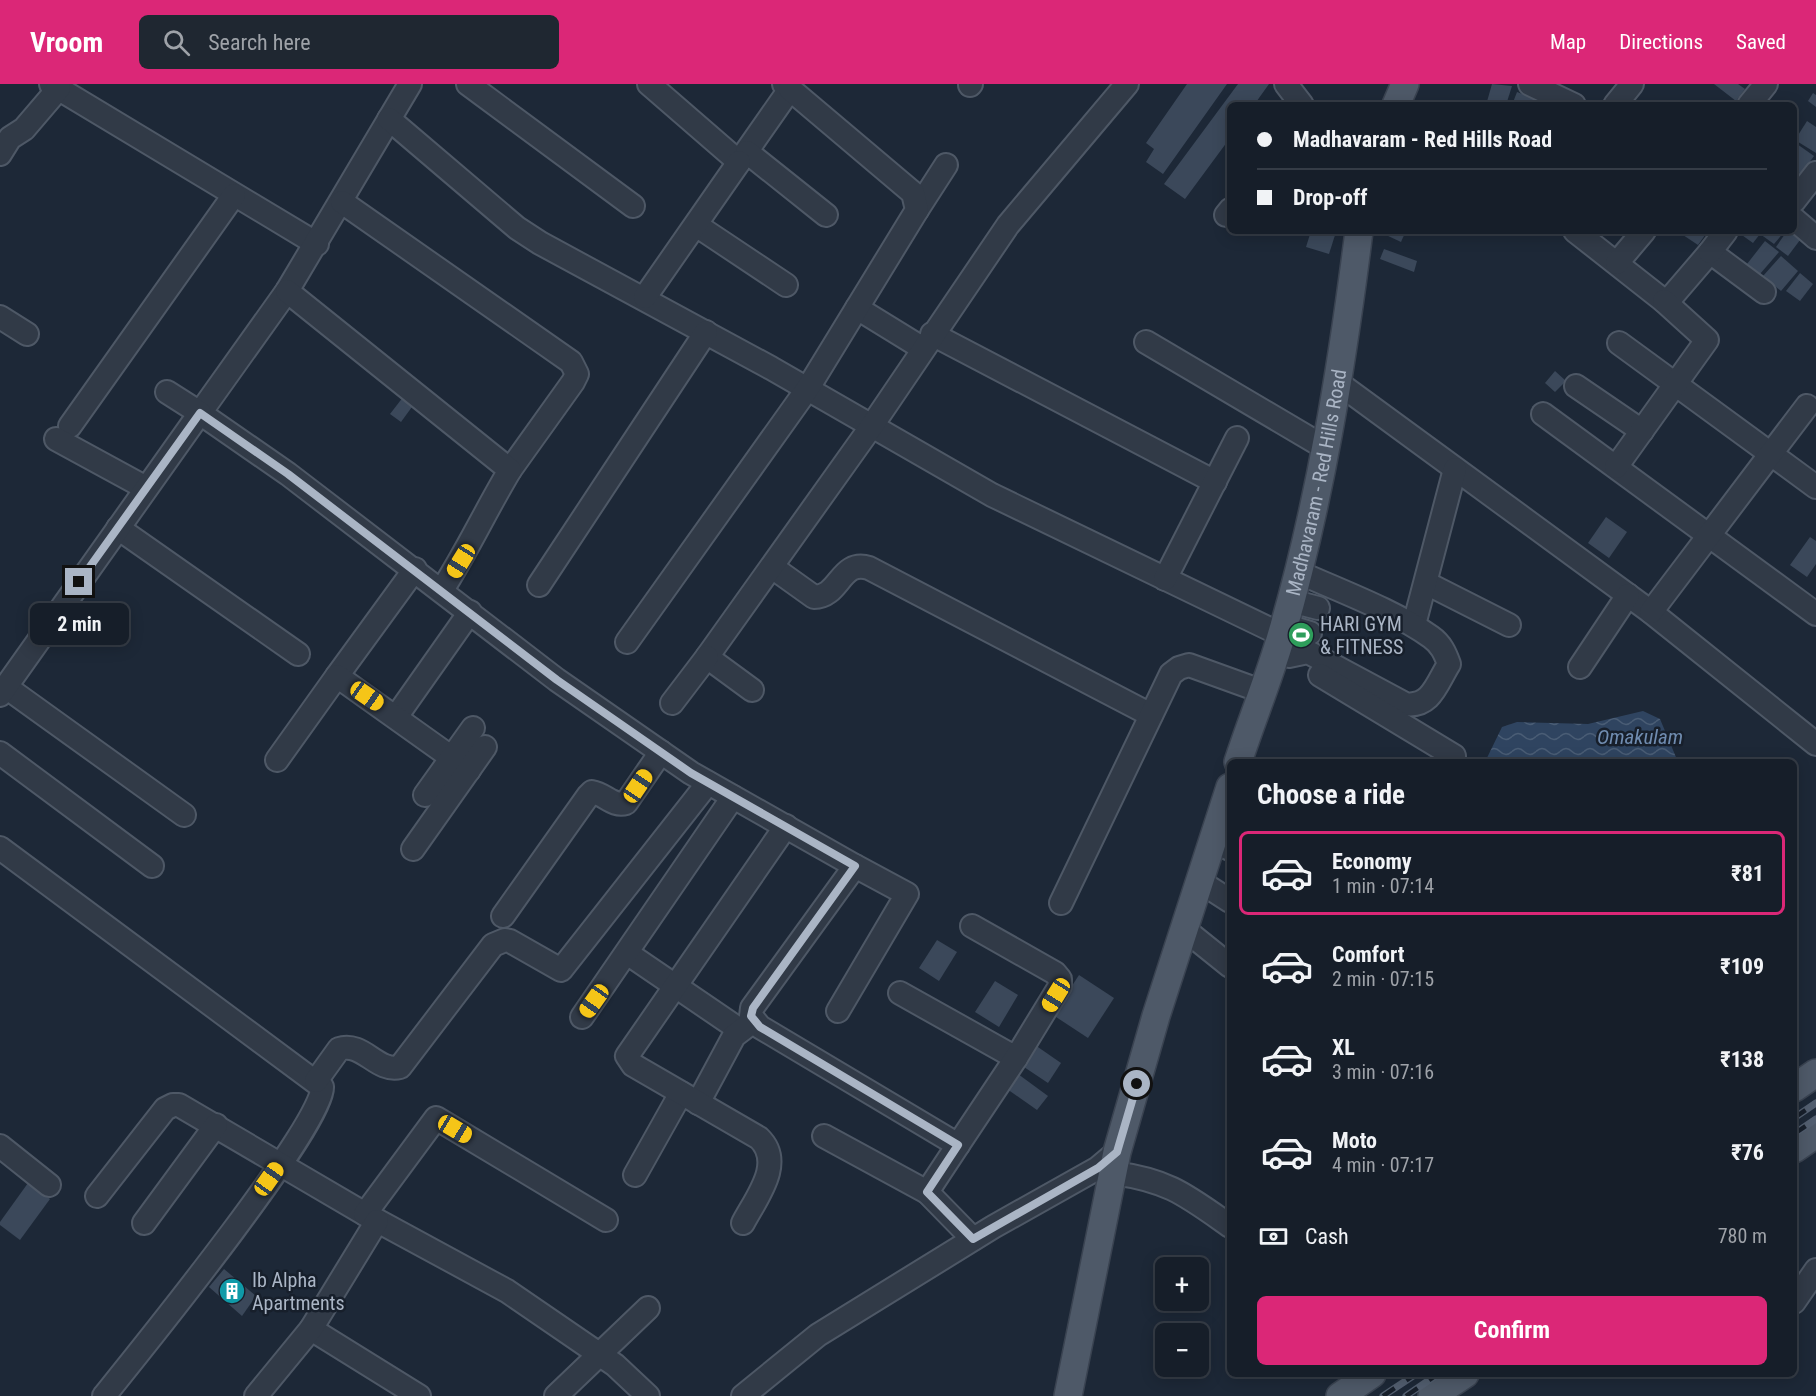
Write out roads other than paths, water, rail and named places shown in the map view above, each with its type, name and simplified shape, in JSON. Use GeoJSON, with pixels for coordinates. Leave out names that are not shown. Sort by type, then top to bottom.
{"type":"FeatureCollection","features":[{"type":"Feature","properties":{"kind":"main road"},"geometry":{"type":"LineString","coordinates":[[1397,102],[1405,84]]}},
{"type":"Feature","properties":{"kind":"main road","name":"Madhavaram - Red Hills Road"},"geometry":{"type":"LineString","coordinates":[[1239,759],[1261,691],[1284,633],[1298,572],[1337,382],[1359,234]]}},
{"type":"Feature","properties":{"kind":"main road"},"geometry":{"type":"LineString","coordinates":[[1068,1396],[1115,1162],[1199,881],[1221,845],[1227,806]]}},
{"type":"Feature","properties":{"kind":"main road"},"geometry":{"type":"LineString","coordinates":[[1797,1086],[1816,1073]]}},
{"type":"Feature","properties":{"kind":"main road"},"geometry":{"type":"LineString","coordinates":[[1340,1396],[1368,1377]]}},
{"type":"Feature","properties":{"kind":"main road"},"geometry":{"type":"LineString","coordinates":[[1432,1396],[1460,1377]]}},
{"type":"Feature","properties":{"kind":"street"},"geometry":{"type":"LineString","coordinates":[[184,815],[3,691],[287,291],[342,202],[410,84]]}},
{"type":"Feature","properties":{"kind":"street"},"geometry":{"type":"LineString","coordinates":[[468,84],[633,206]]}},
{"type":"Feature","properties":{"kind":"street"},"geometry":{"type":"LineString","coordinates":[[649,84],[743,157],[826,215]]}},
{"type":"Feature","properties":{"kind":"street"},"geometry":{"type":"LineString","coordinates":[[672,703],[871,427],[927,341],[1008,225],[1127,84]]}},
{"type":"Feature","properties":{"kind":"street"},"geometry":{"type":"LineString","coordinates":[[1286,84],[1300,102]]}},
{"type":"Feature","properties":{"kind":"street"},"geometry":{"type":"LineString","coordinates":[[1530,84],[1568,102]]}},
{"type":"Feature","properties":{"kind":"street"},"geometry":{"type":"LineString","coordinates":[[1618,102],[1632,84]]}},
{"type":"Feature","properties":{"kind":"street"},"geometry":{"type":"LineString","coordinates":[[1751,102],[1766,84]]}},
{"type":"Feature","properties":{"kind":"street"},"geometry":{"type":"LineString","coordinates":[[0,154],[10,138],[24,129],[55,86],[317,244]]}},
{"type":"Feature","properties":{"kind":"street"},"geometry":{"type":"LineString","coordinates":[[645,297],[743,157],[787,86],[913,193],[917,210]]}},
{"type":"Feature","properties":{"kind":"street"},"geometry":{"type":"LineString","coordinates":[[389,119],[517,228],[540,243],[645,297],[1002,501],[1284,633],[1454,756]]}},
{"type":"Feature","properties":{"kind":"street"},"geometry":{"type":"LineString","coordinates":[[627,642],[807,388],[946,165]]}},
{"type":"Feature","properties":{"kind":"street"},"geometry":{"type":"LineString","coordinates":[[1797,197],[1816,173]]}},
{"type":"Feature","properties":{"kind":"street"},"geometry":{"type":"LineString","coordinates":[[146,488],[63,432],[234,195]]}},
{"type":"Feature","properties":{"kind":"street"},"geometry":{"type":"LineString","coordinates":[[342,202],[571,362],[576,368],[577,374],[573,382],[510,470],[484,514],[470,546],[442,590]]}},
{"type":"Feature","properties":{"kind":"street"},"geometry":{"type":"LineString","coordinates":[[1797,222],[1816,238]]}},
{"type":"Feature","properties":{"kind":"street"},"geometry":{"type":"LineString","coordinates":[[696,225],[786,285]]}},
{"type":"Feature","properties":{"kind":"street"},"geometry":{"type":"LineString","coordinates":[[1579,234],[1664,301],[1707,340],[1616,467]]}},
{"type":"Feature","properties":{"kind":"street"},"geometry":{"type":"LineString","coordinates":[[1617,263],[1641,234]]}},
{"type":"Feature","properties":{"kind":"street"},"geometry":{"type":"LineString","coordinates":[[1664,301],[1670,299],[1724,234]]}},
{"type":"Feature","properties":{"kind":"street"},"geometry":{"type":"LineString","coordinates":[[1710,252],[1764,292]]}},
{"type":"Feature","properties":{"kind":"street"},"geometry":{"type":"LineString","coordinates":[[287,291],[510,470]]}},
{"type":"Feature","properties":{"kind":"street"},"geometry":{"type":"LineString","coordinates":[[857,308],[1215,482]]}},
{"type":"Feature","properties":{"kind":"street"},"geometry":{"type":"LineString","coordinates":[[0,317],[27,334]]}},
{"type":"Feature","properties":{"kind":"street"},"geometry":{"type":"LineString","coordinates":[[539,585],[706,332]]}},
{"type":"Feature","properties":{"kind":"street"},"geometry":{"type":"LineString","coordinates":[[1146,342],[1324,447]]}},
{"type":"Feature","properties":{"kind":"street"},"geometry":{"type":"LineString","coordinates":[[1618,343],[1816,488]]}},
{"type":"Feature","properties":{"kind":"street"},"geometry":{"type":"LineString","coordinates":[[1337,382],[1651,612],[1816,744]]}},
{"type":"Feature","properties":{"kind":"street"},"geometry":{"type":"LineString","coordinates":[[1576,386],[1642,431]]}},
{"type":"Feature","properties":{"kind":"street"},"geometry":{"type":"LineString","coordinates":[[167,392],[288,474],[557,680],[661,752],[708,783],[907,894],[838,1011]]}},
{"type":"Feature","properties":{"kind":"street"},"geometry":{"type":"LineString","coordinates":[[1651,612],[1807,406]]}},
{"type":"Feature","properties":{"kind":"street"},"geometry":{"type":"LineString","coordinates":[[1544,414],[1815,610]]}},
{"type":"Feature","properties":{"kind":"street"},"geometry":{"type":"LineString","coordinates":[[1165,579],[1237,438]]}},
{"type":"Feature","properties":{"kind":"street"},"geometry":{"type":"LineString","coordinates":[[1415,621],[1455,469]]}},
{"type":"Feature","properties":{"kind":"street"},"geometry":{"type":"LineString","coordinates":[[118,528],[298,654]]}},
{"type":"Feature","properties":{"kind":"street"},"geometry":{"type":"LineString","coordinates":[[772,567],[814,597],[829,592],[849,568],[861,566],[869,568],[1151,716]]}},
{"type":"Feature","properties":{"kind":"street"},"geometry":{"type":"LineString","coordinates":[[277,760],[415,569]]}},
{"type":"Feature","properties":{"kind":"street"},"geometry":{"type":"LineString","coordinates":[[1284,633],[1308,652],[1405,704],[1418,706],[1426,701],[1449,664],[1443,649],[1432,638],[1364,601],[1298,572]]}},
{"type":"Feature","properties":{"kind":"street"},"geometry":{"type":"LineString","coordinates":[[1426,583],[1509,625]]}},
{"type":"Feature","properties":{"kind":"street"},"geometry":{"type":"LineString","coordinates":[[1580,666],[1628,595]]}},
{"type":"Feature","properties":{"kind":"street"},"geometry":{"type":"LineString","coordinates":[[1284,633],[1318,608]]}},
{"type":"Feature","properties":{"kind":"street"},"geometry":{"type":"LineString","coordinates":[[396,717],[470,612]]}},
{"type":"Feature","properties":{"kind":"street"},"geometry":{"type":"LineString","coordinates":[[1284,633],[1310,633]]}},
{"type":"Feature","properties":{"kind":"street"},"geometry":{"type":"LineString","coordinates":[[707,657],[752,690]]}},
{"type":"Feature","properties":{"kind":"street"},"geometry":{"type":"LineString","coordinates":[[1061,903],[1171,674],[1189,665],[1261,691]]}},
{"type":"Feature","properties":{"kind":"street"},"geometry":{"type":"LineString","coordinates":[[338,676],[460,764]]}},
{"type":"Feature","properties":{"kind":"street"},"geometry":{"type":"LineString","coordinates":[[414,849],[460,764],[473,728]]}},
{"type":"Feature","properties":{"kind":"street"},"geometry":{"type":"LineString","coordinates":[[425,795],[460,764],[485,747]]}},
{"type":"Feature","properties":{"kind":"street"},"geometry":{"type":"LineString","coordinates":[[503,916],[588,796],[592,792],[598,793],[616,804],[627,803],[661,752]]}},
{"type":"Feature","properties":{"kind":"street"},"geometry":{"type":"LineString","coordinates":[[0,753],[152,866]]}},
{"type":"Feature","properties":{"kind":"street"},"geometry":{"type":"LineString","coordinates":[[316,1081],[339,1049],[345,1047],[358,1050],[389,1068],[400,1067],[493,945],[499,941],[510,941],[561,970],[708,783]]}},
{"type":"Feature","properties":{"kind":"street"},"geometry":{"type":"LineString","coordinates":[[582,1017],[733,797]]}},
{"type":"Feature","properties":{"kind":"street"},"geometry":{"type":"LineString","coordinates":[[743,1223],[768,1174],[769,1155],[766,1146],[633,1065],[627,1056],[786,826]]}},
{"type":"Feature","properties":{"kind":"street"},"geometry":{"type":"LineString","coordinates":[[0,848],[322,1087],[322,1095],[281,1162],[177,1305],[104,1396]]}},
{"type":"Feature","properties":{"kind":"street"},"geometry":{"type":"LineString","coordinates":[[635,1175],[689,1098],[747,1026],[753,1008],[855,866]]}},
{"type":"Feature","properties":{"kind":"street"},"geometry":{"type":"LineString","coordinates":[[1199,881],[1227,899]]}},
{"type":"Feature","properties":{"kind":"street"},"geometry":{"type":"LineString","coordinates":[[927,1192],[1056,995],[1060,979],[1055,973],[972,926]]}},
{"type":"Feature","properties":{"kind":"street"},"geometry":{"type":"LineString","coordinates":[[1184,929],[1227,964]]}},
{"type":"Feature","properties":{"kind":"street"},"geometry":{"type":"LineString","coordinates":[[627,953],[676,986],[958,1145]]}},
{"type":"Feature","properties":{"kind":"street"},"geometry":{"type":"LineString","coordinates":[[900,993],[1016,1058]]}},
{"type":"Feature","properties":{"kind":"street"},"geometry":{"type":"LineString","coordinates":[[97,1196],[165,1109],[172,1105],[180,1105],[281,1162],[371,1218],[507,1291],[599,1354],[629,1377],[648,1396]]}},
{"type":"Feature","properties":{"kind":"street"},"geometry":{"type":"LineString","coordinates":[[256,1396],[311,1329],[371,1218],[436,1118],[606,1220]]}},
{"type":"Feature","properties":{"kind":"street"},"geometry":{"type":"LineString","coordinates":[[144,1223],[216,1125]]}},
{"type":"Feature","properties":{"kind":"street"},"geometry":{"type":"LineString","coordinates":[[824,1136],[927,1192],[973,1239]]}},
{"type":"Feature","properties":{"kind":"street"},"geometry":{"type":"LineString","coordinates":[[0,1146],[49,1185]]}},
{"type":"Feature","properties":{"kind":"street"},"geometry":{"type":"LineString","coordinates":[[743,1396],[818,1335],[973,1239],[1098,1168],[1115,1162],[1181,1192],[1227,1224]]}},
{"type":"Feature","properties":{"kind":"street"},"geometry":{"type":"LineString","coordinates":[[1797,1298],[1816,1270]]}},
{"type":"Feature","properties":{"kind":"street"},"geometry":{"type":"LineString","coordinates":[[556,1396],[648,1308]]}},
{"type":"Feature","properties":{"kind":"street"},"geometry":{"type":"LineString","coordinates":[[311,1329],[419,1396]]}},
{"type":"Feature","properties":{"kind":"water","name":"Omakulam"},"geometry":{"type":"Polygon","coordinates":[[[1643,711],[1660,719],[1677,759],[1486,759],[1502,727],[1517,722],[1588,724],[1643,711]]]}},
{"type":"Feature","properties":{"kind":"railway"},"geometry":{"type":"LineString","coordinates":[[1797,1116],[1816,1103]]}},
{"type":"Feature","properties":{"kind":"railway"},"geometry":{"type":"LineString","coordinates":[[1797,1132],[1816,1119]]}},
{"type":"Feature","properties":{"kind":"railway"},"geometry":{"type":"LineString","coordinates":[[1383,1396],[1412,1377]]}},
{"type":"Feature","properties":{"kind":"railway"},"geometry":{"type":"LineString","coordinates":[[1406,1396],[1434,1377]]}},
{"type":"Feature","properties":{"kind":"place","name":"HARI GYM & FITNESS"},"geometry":{"type":"Point","coordinates":[1301,635]}},
{"type":"Feature","properties":{"kind":"place","name":"Ib Alpha Apartments"},"geometry":{"type":"Point","coordinates":[232,1291]}}]}
